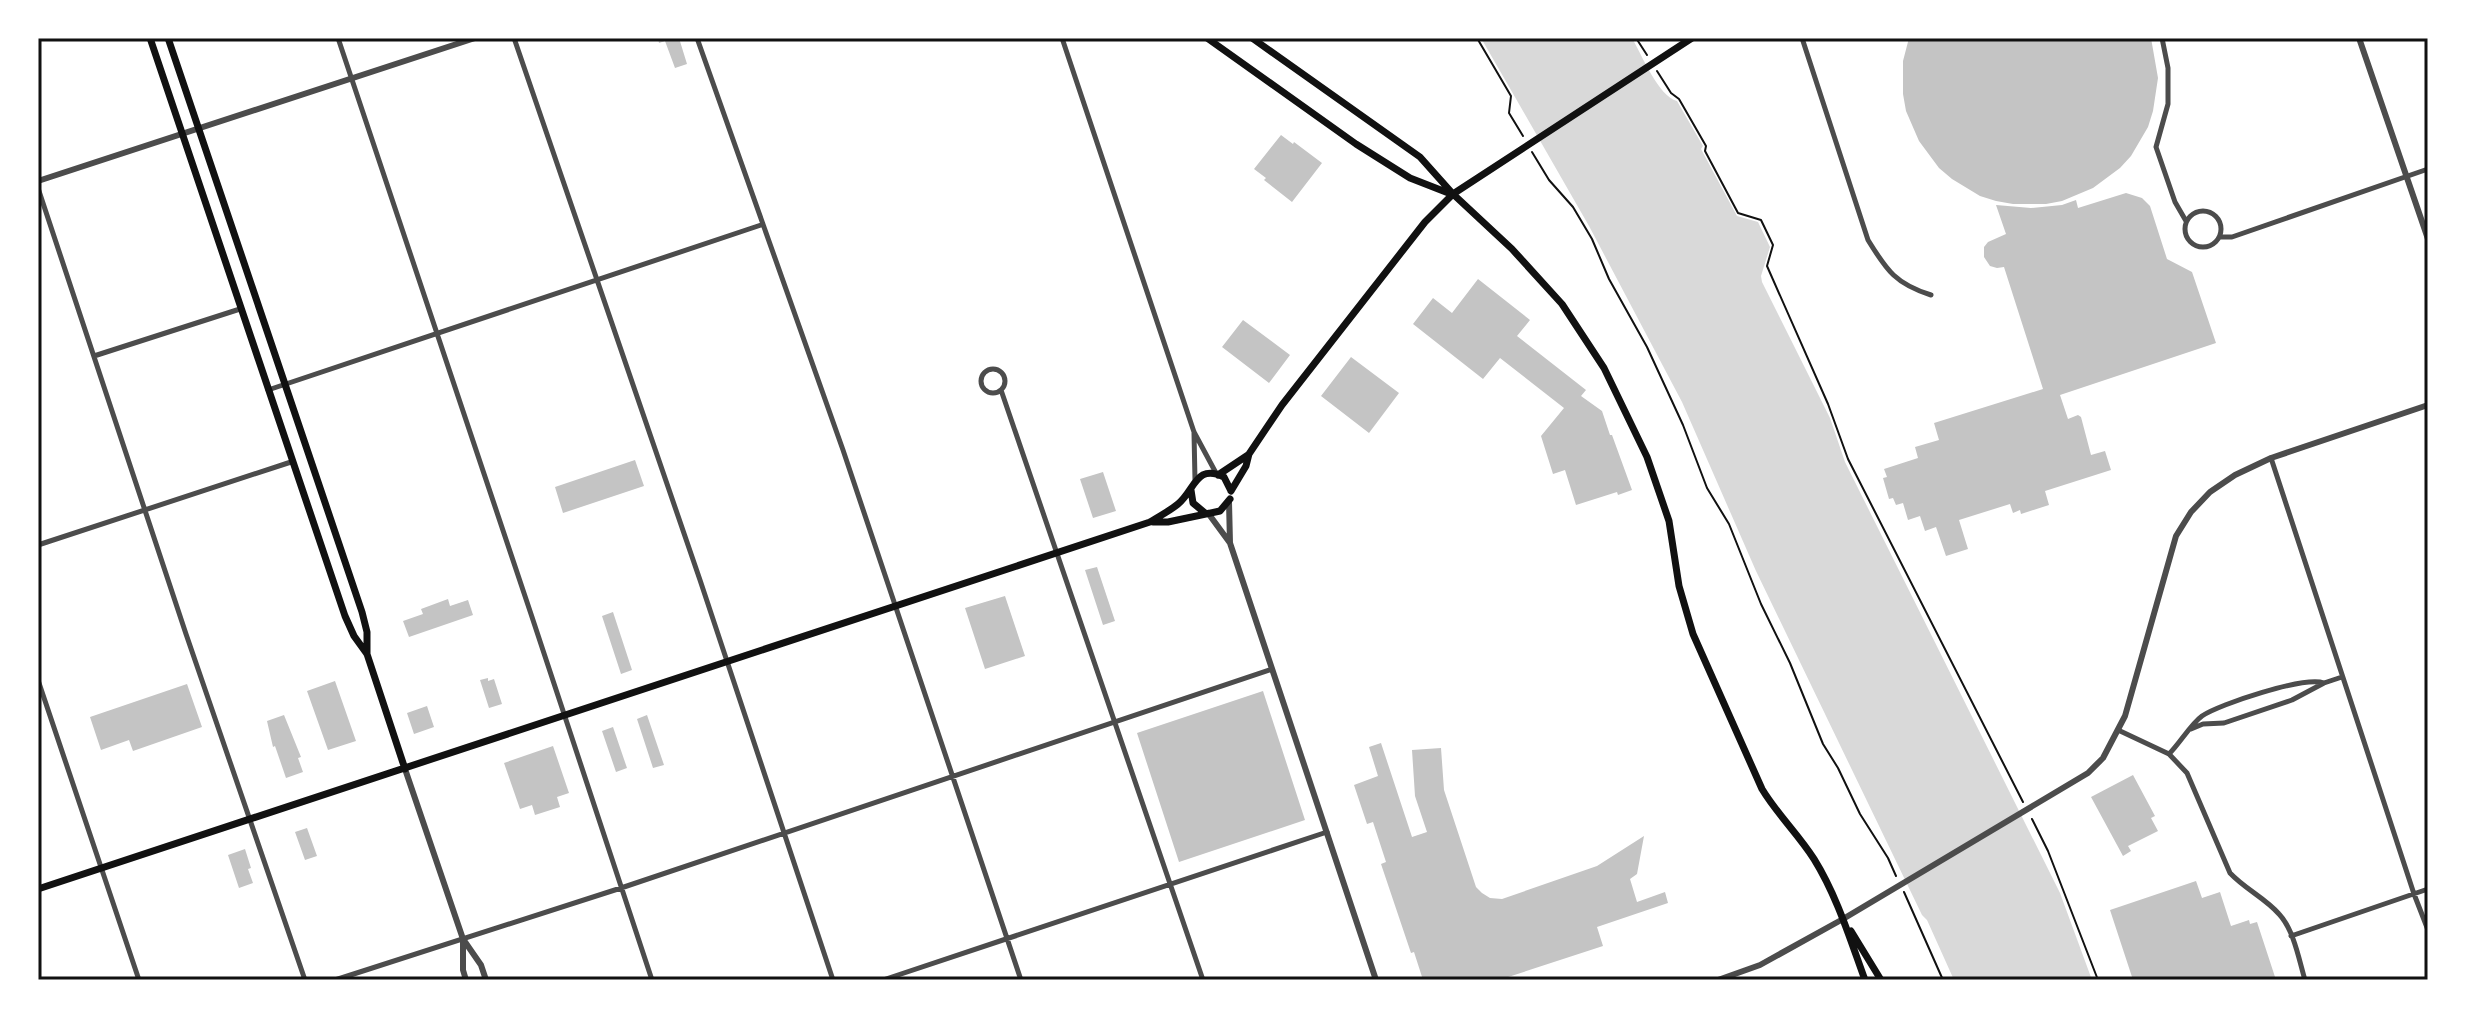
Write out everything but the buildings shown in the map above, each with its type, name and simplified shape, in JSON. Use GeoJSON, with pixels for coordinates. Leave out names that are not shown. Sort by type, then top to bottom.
{"type":"FeatureCollection","features":[{"type":"Feature","properties":{"kind":"main road"},"geometry":{"type":"LineString","coordinates":[[150,38],[291,462],[345,616],[367,654],[405,769]]}},
{"type":"Feature","properties":{"kind":"main road"},"geometry":{"type":"LineString","coordinates":[[168,38],[362,612],[367,632],[367,654]]}},
{"type":"Feature","properties":{"kind":"main road"},"geometry":{"type":"LineString","coordinates":[[1207,38],[1367,151],[1410,178],[1453,194]]}},
{"type":"Feature","properties":{"kind":"main road"},"geometry":{"type":"LineString","coordinates":[[1252,38],[1420,157],[1453,194],[1541,278],[1562,304],[1604,368],[1647,457],[1669,521],[1684,607],[1705,665],[1762,789],[1773,808],[1813,858],[1843,919],[1881,980]]}},
{"type":"Feature","properties":{"kind":"main road"},"geometry":{"type":"LineString","coordinates":[[1150,522],[1168,522],[1220,511],[1230,498],[1249,454],[1282,405],[1416,234],[1453,194],[1692,38]]}},
{"type":"Feature","properties":{"kind":"main road"},"geometry":{"type":"LineString","coordinates":[[1218,474],[1249,454]]}},
{"type":"Feature","properties":{"kind":"main road"},"geometry":{"type":"LineString","coordinates":[[38,889],[1150,522],[1175,507],[1193,484],[1209,473],[1218,474],[1229,484],[1230,498]]}},
{"type":"Feature","properties":{"kind":"main road"},"geometry":{"type":"LineString","coordinates":[[1193,484],[1193,503],[1206,513]]}},
{"type":"Feature","properties":{"kind":"main road"},"geometry":{"type":"LineString","coordinates":[[1843,919],[1865,980]]}},
{"type":"Feature","properties":{"kind":"street"},"geometry":{"type":"LineString","coordinates":[[338,38],[652,980]]}},
{"type":"Feature","properties":{"kind":"street"},"geometry":{"type":"LineString","coordinates":[[38,181],[475,38]]}},
{"type":"Feature","properties":{"kind":"street"},"geometry":{"type":"LineString","coordinates":[[514,38],[833,980]]}},
{"type":"Feature","properties":{"kind":"street"},"geometry":{"type":"LineString","coordinates":[[697,38],[843,450],[1021,980]]}},
{"type":"Feature","properties":{"kind":"street"},"geometry":{"type":"LineString","coordinates":[[1062,38],[1194,432],[1218,474]]}},
{"type":"Feature","properties":{"kind":"street"},"geometry":{"type":"LineString","coordinates":[[1802,38],[1868,240],[1895,279],[1913,290],[1931,295]]}},
{"type":"Feature","properties":{"kind":"street"},"geometry":{"type":"LineString","coordinates":[[2162,38],[2168,68],[2168,104],[2156,147],[2175,202],[2186,221],[2185,235],[2195,246],[2209,247],[2220,237],[2232,237],[2428,169]]}},
{"type":"Feature","properties":{"kind":"street"},"geometry":{"type":"LineString","coordinates":[[2359,38],[2428,239]]}},
{"type":"Feature","properties":{"kind":"street"},"geometry":{"type":"LineString","coordinates":[[38,188],[305,980]]}},
{"type":"Feature","properties":{"kind":"street"},"geometry":{"type":"LineString","coordinates":[[2186,221],[2197,212],[2211,213],[2221,223],[2220,237]]}},
{"type":"Feature","properties":{"kind":"street"},"geometry":{"type":"LineString","coordinates":[[268,390],[761,225]]}},
{"type":"Feature","properties":{"kind":"street"},"geometry":{"type":"LineString","coordinates":[[94,356],[240,309]]}},
{"type":"Feature","properties":{"kind":"street"},"geometry":{"type":"LineString","coordinates":[[1001,390],[990,392],[983,388],[981,380],[987,371],[998,370],[1004,375],[1005,383],[1001,390],[1203,980]]}},
{"type":"Feature","properties":{"kind":"street"},"geometry":{"type":"LineString","coordinates":[[1718,980],[1760,965],[1843,919],[2088,773],[2103,758],[2125,716],[2176,536],[2191,512],[2210,492],[2235,475],[2271,458],[2428,405]]}},
{"type":"Feature","properties":{"kind":"street"},"geometry":{"type":"LineString","coordinates":[[1193,484],[1194,432]]}},
{"type":"Feature","properties":{"kind":"street"},"geometry":{"type":"LineString","coordinates":[[2271,458],[2428,930]]}},
{"type":"Feature","properties":{"kind":"street"},"geometry":{"type":"LineString","coordinates":[[38,545],[291,462]]}},
{"type":"Feature","properties":{"kind":"street"},"geometry":{"type":"LineString","coordinates":[[1230,498],[1230,543],[1376,980]]}},
{"type":"Feature","properties":{"kind":"street"},"geometry":{"type":"LineString","coordinates":[[1206,513],[1230,543]]}},
{"type":"Feature","properties":{"kind":"street"},"geometry":{"type":"LineString","coordinates":[[335,980],[621,888],[1272,669]]}},
{"type":"Feature","properties":{"kind":"street"},"geometry":{"type":"LineString","coordinates":[[2190,729],[2203,724],[2224,723],[2292,700],[2342,677]]}},
{"type":"Feature","properties":{"kind":"street"},"geometry":{"type":"LineString","coordinates":[[38,680],[139,980]]}},
{"type":"Feature","properties":{"kind":"street"},"geometry":{"type":"LineString","coordinates":[[2169,754],[2193,723],[2214,709],[2291,684],[2307,681],[2324,683]]}},
{"type":"Feature","properties":{"kind":"street"},"geometry":{"type":"LineString","coordinates":[[2118,730],[2169,754],[2187,773],[2230,873],[2242,886],[2281,915],[2305,980]]}},
{"type":"Feature","properties":{"kind":"street"},"geometry":{"type":"LineString","coordinates":[[405,769],[463,939],[481,965],[486,980]]}},
{"type":"Feature","properties":{"kind":"street"},"geometry":{"type":"LineString","coordinates":[[883,980],[1327,832]]}},
{"type":"Feature","properties":{"kind":"street"},"geometry":{"type":"LineString","coordinates":[[2291,936],[2428,889]]}},
{"type":"Feature","properties":{"kind":"street"},"geometry":{"type":"LineString","coordinates":[[463,939],[466,980]]}},
{"type":"Feature","properties":{"kind":"path"},"geometry":{"type":"LineString","coordinates":[[1477,38],[1511,96],[1509,113],[1525,140]]}},
{"type":"Feature","properties":{"kind":"path"},"geometry":{"type":"LineString","coordinates":[[1636,38],[1650,60]]}},
{"type":"Feature","properties":{"kind":"path"},"geometry":{"type":"LineString","coordinates":[[1657,71],[1671,93],[1679,99],[1706,146],[1705,151],[1738,213],[1761,220],[1773,245],[1767,266],[1828,404],[1848,459],[2023,802]]}},
{"type":"Feature","properties":{"kind":"path"},"geometry":{"type":"LineString","coordinates":[[1533,153],[1549,180],[1573,207],[1647,347],[1683,425],[1707,488],[1729,524],[1823,744],[1860,814],[1888,858],[1943,980]]}},
{"type":"Feature","properties":{"kind":"path"},"geometry":{"type":"LineString","coordinates":[[2029,814],[2048,851],[2098,980]]}},
{"type":"Feature","properties":{"kind":"shaded area"},"geometry":{"type":"Polygon","coordinates":[[[1481,38],[1632,38],[1657,83],[1670,98],[1677,101],[1737,216],[1758,222],[1770,247],[1762,282],[1830,418],[1845,462],[2060,893],[2092,980],[1954,980],[1756,571],[1682,402],[1589,226],[1481,38]]]}}]}
